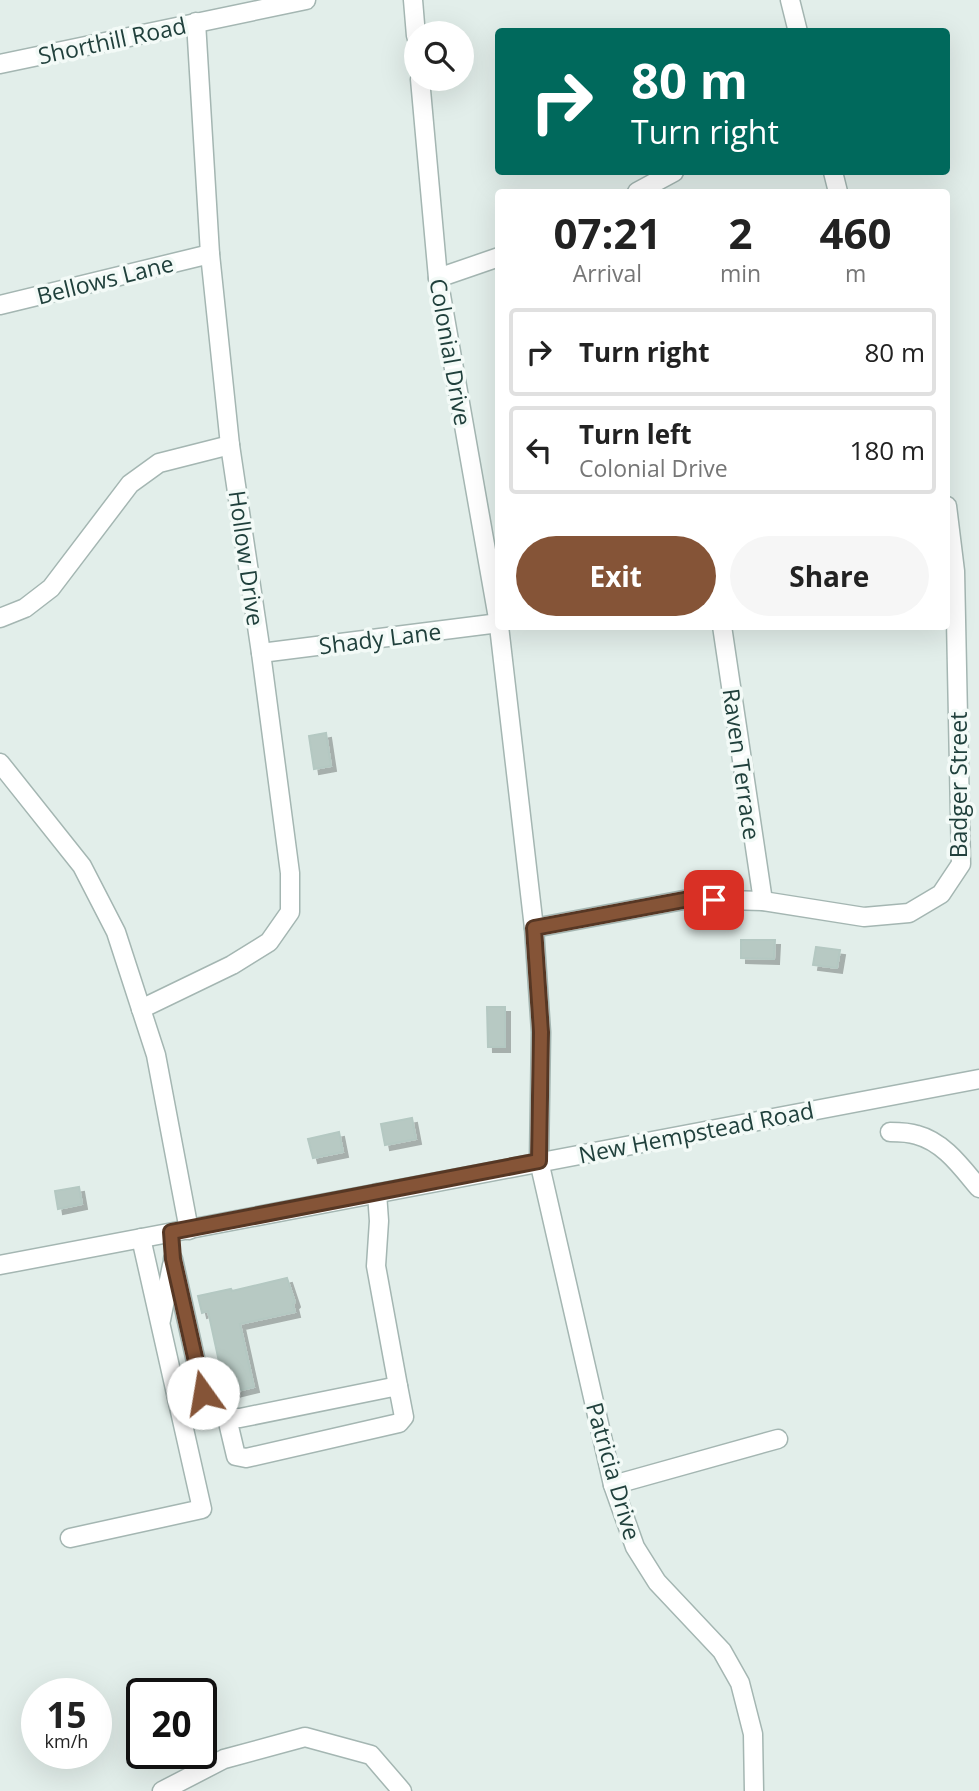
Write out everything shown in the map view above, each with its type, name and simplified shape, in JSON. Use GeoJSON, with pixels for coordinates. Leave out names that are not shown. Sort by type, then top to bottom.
{"type":"FeatureCollection","features":[{"type":"Feature","properties":{"kind":"street","name":"Shorthill Road"},"geometry":{"type":"LineString","coordinates":[[0,64],[306,0]]}},
{"type":"Feature","properties":{"kind":"street"},"geometry":{"type":"LineString","coordinates":[[413,0],[415,21]]}},
{"type":"Feature","properties":{"kind":"street"},"geometry":{"type":"LineString","coordinates":[[790,0],[797,28]]}},
{"type":"Feature","properties":{"kind":"street","name":"Hollow Drive"},"geometry":{"type":"LineString","coordinates":[[141,1009],[232,965],[269,942],[290,912],[290,873],[230,445],[209,254],[196,22]]}},
{"type":"Feature","properties":{"kind":"street","name":"Colonial Drive"},"geometry":{"type":"LineString","coordinates":[[421,91],[438,278],[495,601]]}},
{"type":"Feature","properties":{"kind":"street"},"geometry":{"type":"LineString","coordinates":[[643,189],[668,175]]}},
{"type":"Feature","properties":{"kind":"street","name":"Bellows Lane"},"geometry":{"type":"LineString","coordinates":[[0,304],[209,254]]}},
{"type":"Feature","properties":{"kind":"street"},"geometry":{"type":"LineString","coordinates":[[438,278],[495,258]]}},
{"type":"Feature","properties":{"kind":"street"},"geometry":{"type":"LineString","coordinates":[[0,618],[25,608],[51,588],[130,484],[159,463],[230,445]]}},
{"type":"Feature","properties":{"kind":"street","name":"Badger Street"},"geometry":{"type":"LineString","coordinates":[[534,928],[689,899],[762,901],[864,917],[909,914],[941,894],[961,864],[956,571],[950,528]]}},
{"type":"Feature","properties":{"kind":"street","name":"Shady Lane"},"geometry":{"type":"LineString","coordinates":[[261,653],[495,624]]}},
{"type":"Feature","properties":{"kind":"street","name":"Colonial Drive"},"geometry":{"type":"LineString","coordinates":[[500,630],[534,928],[541,1032],[539,1161]]}},
{"type":"Feature","properties":{"kind":"street","name":"Raven Terrace"},"geometry":{"type":"LineString","coordinates":[[723,630],[762,901]]}},
{"type":"Feature","properties":{"kind":"street"},"geometry":{"type":"LineString","coordinates":[[0,763],[82,866],[116,932],[156,1055],[180,1231],[159,1327]]}},
{"type":"Feature","properties":{"kind":"street","name":"New Hempstead Road"},"geometry":{"type":"LineString","coordinates":[[0,1265],[979,1079]]}},
{"type":"Feature","properties":{"kind":"street"},"geometry":{"type":"LineString","coordinates":[[890,1132],[917,1135],[939,1146],[979,1188]]}},
{"type":"Feature","properties":{"kind":"street","name":"Patricia Drive"},"geometry":{"type":"LineString","coordinates":[[539,1161],[613,1485],[635,1547],[657,1582],[722,1651],[740,1683],[753,1734],[754,1791]]}},
{"type":"Feature","properties":{"kind":"street"},"geometry":{"type":"LineString","coordinates":[[227,1418],[236,1455],[246,1458],[399,1423],[404,1417],[376,1266],[379,1221],[377,1193]]}},
{"type":"Feature","properties":{"kind":"street"},"geometry":{"type":"LineString","coordinates":[[70,1538],[202,1509],[141,1238]]}},
{"type":"Feature","properties":{"kind":"street"},"geometry":{"type":"LineString","coordinates":[[173,1259],[203,1393],[216,1413],[227,1418],[240,1418],[398,1386]]}},
{"type":"Feature","properties":{"kind":"street"},"geometry":{"type":"LineString","coordinates":[[613,1485],[778,1439]]}},
{"type":"Feature","properties":{"kind":"street"},"geometry":{"type":"LineString","coordinates":[[162,1791],[224,1759],[305,1737],[371,1755],[402,1791]]}},
{"type":"Feature","properties":{"kind":"building"},"geometry":{"type":"Polygon","coordinates":[[[326,733],[331,766],[314,769],[309,736],[326,733]]]}},
{"type":"Feature","properties":{"kind":"building"},"geometry":{"type":"Polygon","coordinates":[[[741,940],[775,940],[774,959],[741,958],[741,940]]]}},
{"type":"Feature","properties":{"kind":"building"},"geometry":{"type":"Polygon","coordinates":[[[816,947],[840,950],[837,968],[813,965],[816,947]]]}},
{"type":"Feature","properties":{"kind":"building"},"geometry":{"type":"Polygon","coordinates":[[[487,1007],[505,1007],[505,1047],[488,1047],[487,1007]]]}},
{"type":"Feature","properties":{"kind":"building"},"geometry":{"type":"Polygon","coordinates":[[[412,1118],[416,1139],[385,1145],[381,1124],[412,1118]]]}},
{"type":"Feature","properties":{"kind":"building"},"geometry":{"type":"Polygon","coordinates":[[[339,1132],[343,1152],[313,1158],[308,1139],[339,1132]]]}},
{"type":"Feature","properties":{"kind":"building"},"geometry":{"type":"Polygon","coordinates":[[[79,1187],[82,1204],[58,1209],[55,1191],[79,1187]]]}},
{"type":"Feature","properties":{"kind":"building"},"geometry":{"type":"Polygon","coordinates":[[[287,1278],[295,1302],[295,1312],[240,1324],[254,1387],[225,1394],[208,1311],[202,1313],[198,1296],[287,1278]]]}},
{"type":"Feature","properties":{"kind":"route"},"geometry":{"type":"LineString","coordinates":[[203,1393],[173,1259],[171,1232],[539,1161],[541,1032],[534,928],[689,899],[714,900]]}}]}
